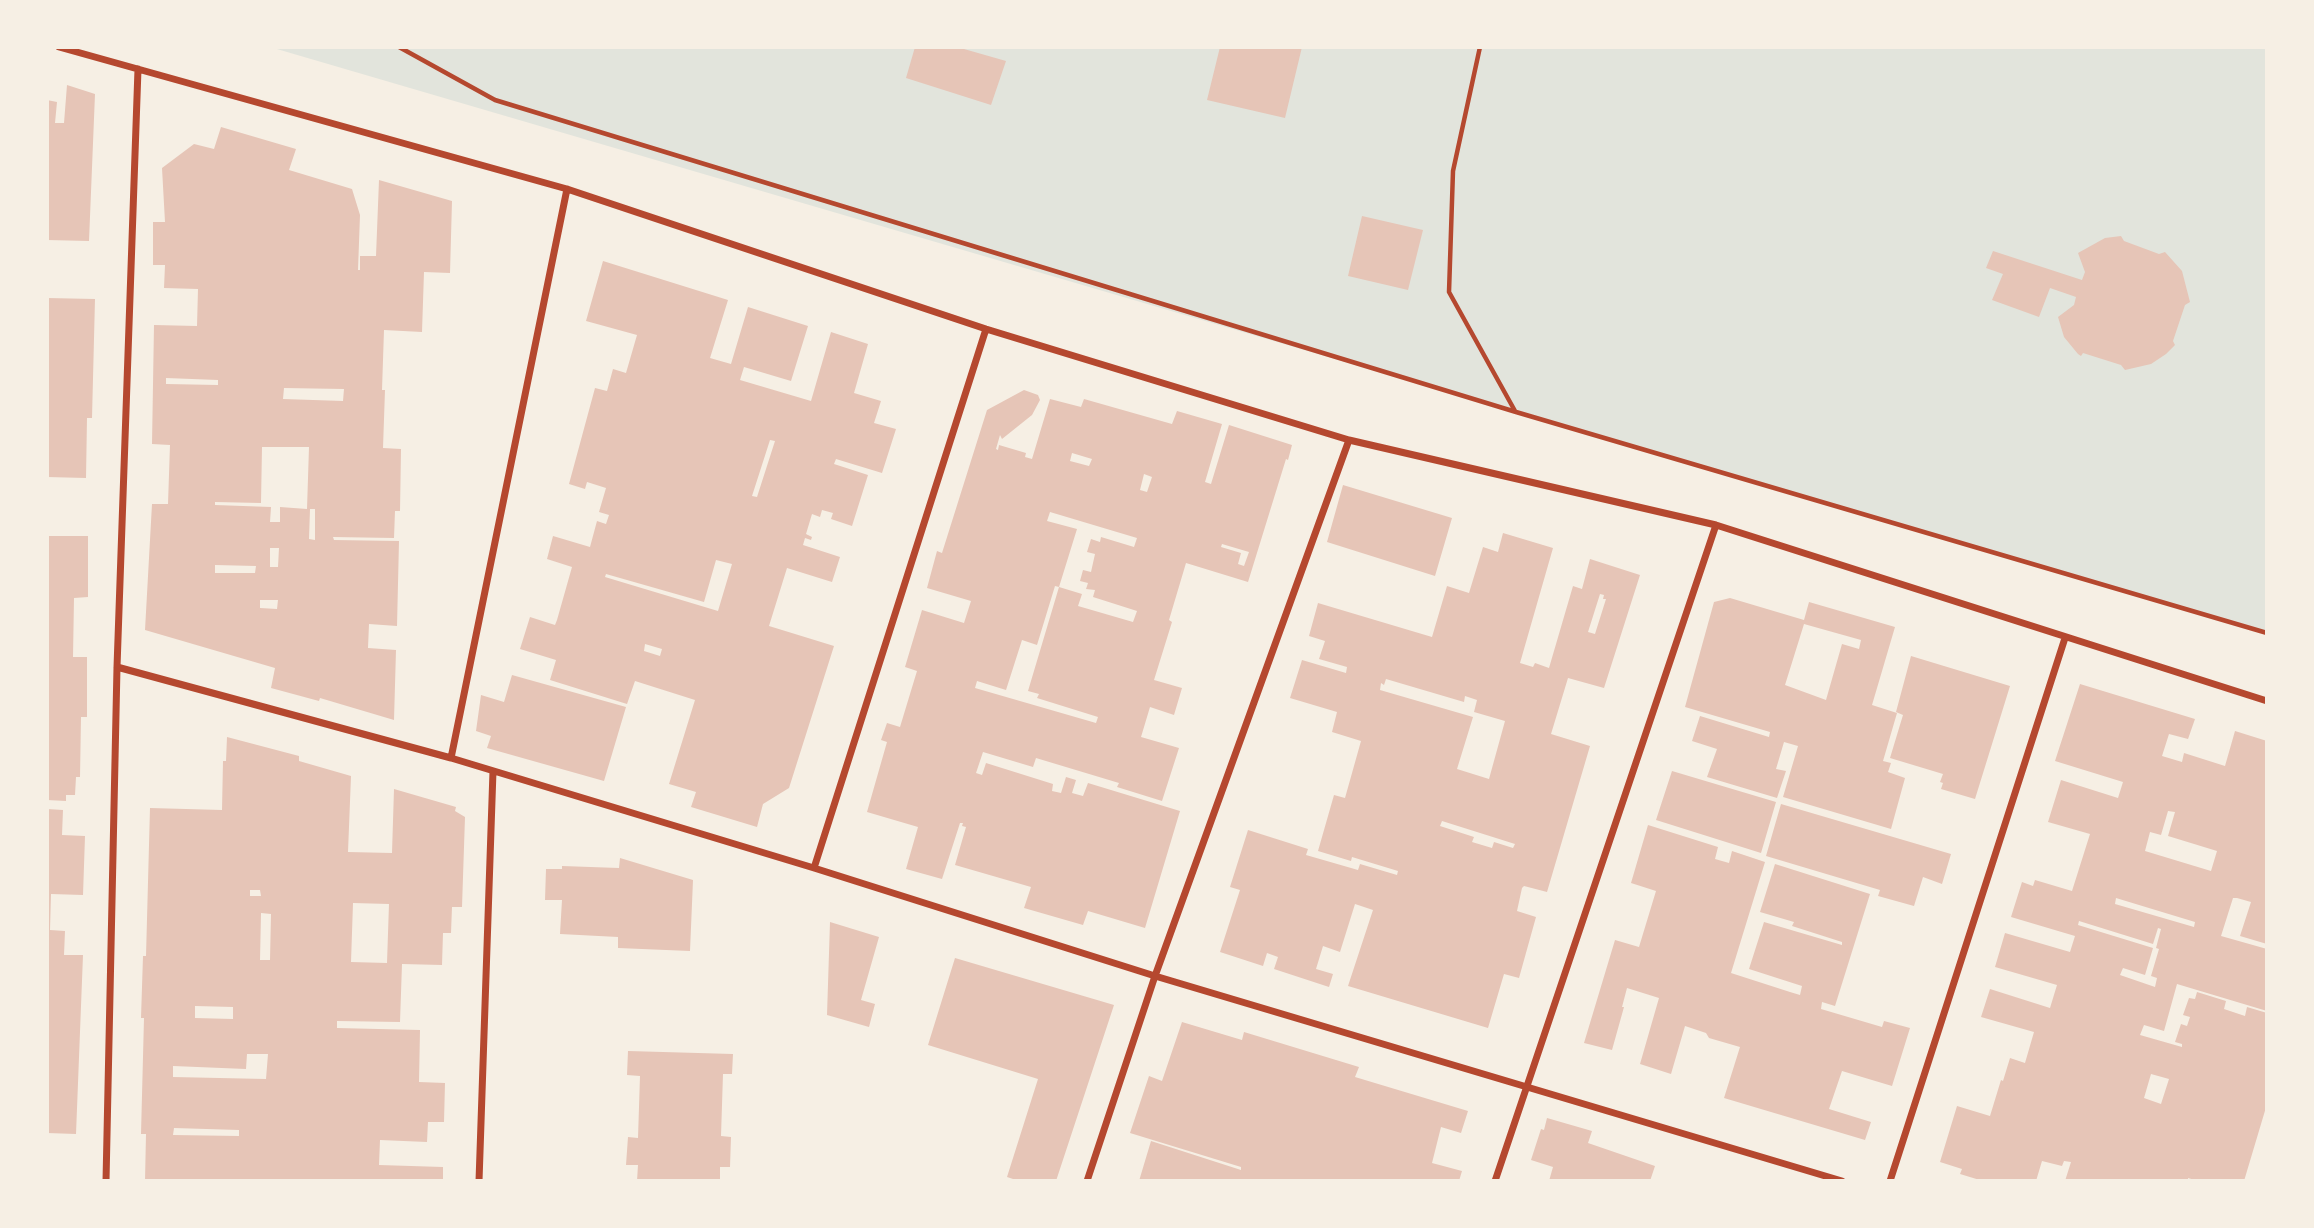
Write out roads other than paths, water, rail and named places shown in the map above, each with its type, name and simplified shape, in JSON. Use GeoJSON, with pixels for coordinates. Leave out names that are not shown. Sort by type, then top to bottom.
{"type":"FeatureCollection","features":[{"type":"Feature","properties":{"kind":"street"},"geometry":{"type":"LineString","coordinates":[[59,47],[567,189],[986,329],[1349,440],[1716,525],[2267,701]]}},
{"type":"Feature","properties":{"kind":"street"},"geometry":{"type":"LineString","coordinates":[[106,1181],[117,667],[138,69]]}},
{"type":"Feature","properties":{"kind":"street"},"geometry":{"type":"LineString","coordinates":[[451,758],[567,189]]}},
{"type":"Feature","properties":{"kind":"street"},"geometry":{"type":"LineString","coordinates":[[814,868],[986,329]]}},
{"type":"Feature","properties":{"kind":"street"},"geometry":{"type":"LineString","coordinates":[[1087,1181],[1156,976],[1349,440]]}},
{"type":"Feature","properties":{"kind":"street"},"geometry":{"type":"LineString","coordinates":[[1495,1181],[1716,525]]}},
{"type":"Feature","properties":{"kind":"street"},"geometry":{"type":"LineString","coordinates":[[1890,1181],[2065,638]]}},
{"type":"Feature","properties":{"kind":"street"},"geometry":{"type":"LineString","coordinates":[[117,667],[451,758],[814,868],[1156,976],[1842,1181]]}},
{"type":"Feature","properties":{"kind":"street"},"geometry":{"type":"LineString","coordinates":[[479,1181],[494,771]]}}]}
